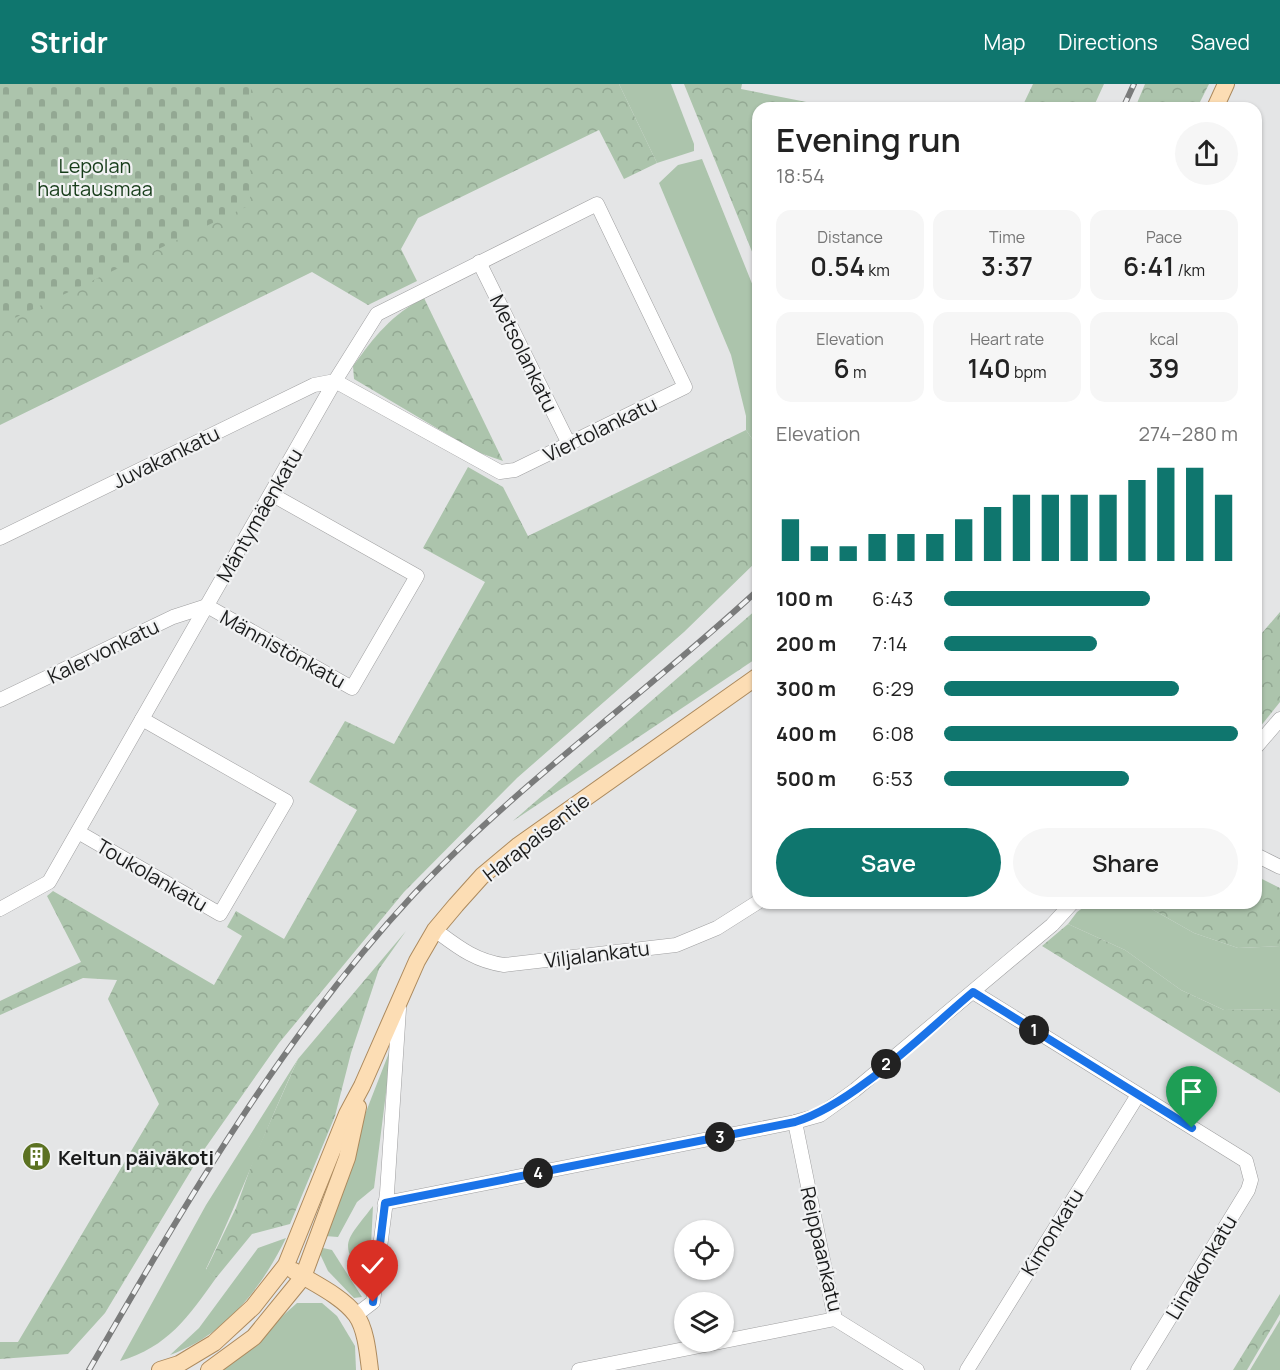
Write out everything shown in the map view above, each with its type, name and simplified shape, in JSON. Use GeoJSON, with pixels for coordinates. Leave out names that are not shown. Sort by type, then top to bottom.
{"type":"FeatureCollection","features":[{"type":"Feature","properties":{"kind":"main road"},"geometry":{"type":"LineString","coordinates":[[1218,102],[1226,84]]}},
{"type":"Feature","properties":{"kind":"main road","name":"Harapaisentie"},"geometry":{"type":"LineString","coordinates":[[160,1370],[179,1364],[214,1343],[253,1307],[286,1266],[347,1114],[362,1086],[400,997],[435,930],[482,876],[512,850],[752,680]]}},
{"type":"Feature","properties":{"kind":"main road","name":"Harapaisentie"},"geometry":{"type":"LineString","coordinates":[[209,1370],[254,1337],[303,1276],[347,1158],[362,1086]]}},
{"type":"Feature","properties":{"kind":"main road"},"geometry":{"type":"LineString","coordinates":[[286,1266],[356,1315],[367,1349],[370,1370]]}},
{"type":"Feature","properties":{"kind":"street","name":"Mäntymäenkatu"},"geometry":{"type":"LineString","coordinates":[[0,909],[49,882],[335,381],[377,314],[597,204]]}},
{"type":"Feature","properties":{"kind":"street","name":"Viertolankatu"},"geometry":{"type":"LineString","coordinates":[[335,381],[500,472],[515,470],[685,387],[597,204]]}},
{"type":"Feature","properties":{"kind":"street","name":"Metsolankatu"},"geometry":{"type":"LineString","coordinates":[[479,262],[569,444]]}},
{"type":"Feature","properties":{"kind":"street","name":"Juvakankatu"},"geometry":{"type":"LineString","coordinates":[[0,538],[314,385],[335,381]]}},
{"type":"Feature","properties":{"kind":"street","name":"Männistönkatu"},"geometry":{"type":"LineString","coordinates":[[207,606],[352,688],[417,576],[271,494]]}},
{"type":"Feature","properties":{"kind":"street","name":"Kalervonkatu"},"geometry":{"type":"LineString","coordinates":[[0,700],[173,617],[207,606]]}},
{"type":"Feature","properties":{"kind":"street","name":"Toukolankatu"},"geometry":{"type":"LineString","coordinates":[[78,832],[220,914],[286,801],[142,719]]}},
{"type":"Feature","properties":{"kind":"street"},"geometry":{"type":"LineString","coordinates":[[1262,740],[1280,719]]}},
{"type":"Feature","properties":{"kind":"street"},"geometry":{"type":"LineString","coordinates":[[1262,858],[1280,867]]}},
{"type":"Feature","properties":{"kind":"street","name":"Viljalankatu"},"geometry":{"type":"LineString","coordinates":[[435,930],[469,956],[484,963],[504,965],[676,945],[717,928],[752,906]]}},
{"type":"Feature","properties":{"kind":"street"},"geometry":{"type":"LineString","coordinates":[[385,1203],[795,1122],[820,1115],[855,1090],[973,992],[1052,925],[1067,909]]}},
{"type":"Feature","properties":{"kind":"street"},"geometry":{"type":"LineString","coordinates":[[973,992],[1138,1095]]}},
{"type":"Feature","properties":{"kind":"street"},"geometry":{"type":"LineString","coordinates":[[356,1315],[373,1302],[385,1203],[400,997]]}},
{"type":"Feature","properties":{"kind":"street","name":"Liinakonkatu"},"geometry":{"type":"LineString","coordinates":[[1138,1095],[1246,1161],[1251,1180],[1248,1190],[1138,1370]]}},
{"type":"Feature","properties":{"kind":"street","name":"Kimonkatu"},"geometry":{"type":"LineString","coordinates":[[967,1370],[1138,1095]]}},
{"type":"Feature","properties":{"kind":"street","name":"Reippaankatu"},"geometry":{"type":"LineString","coordinates":[[795,1122],[835,1319],[917,1370]]}},
{"type":"Feature","properties":{"kind":"street"},"geometry":{"type":"LineString","coordinates":[[579,1370],[835,1319]]}},
{"type":"Feature","properties":{"kind":"green space","name":"Lepolan hautausmaa"},"geometry":{"type":"Polygon","coordinates":[[[0,84],[251,84],[250,205],[0,325],[0,84]]]}},
{"type":"Feature","properties":{"kind":"green space"},"geometry":{"type":"Polygon","coordinates":[[[150,84],[619,84],[657,163],[624,179],[599,130],[418,218],[401,249],[417,281],[368,305],[312,272],[0,425],[0,233],[150,84]]]}},
{"type":"Feature","properties":{"kind":"green space"},"geometry":{"type":"Polygon","coordinates":[[[619,84],[671,84],[694,144],[694,151],[657,163],[619,84]]]}},
{"type":"Feature","properties":{"kind":"green space"},"geometry":{"type":"Polygon","coordinates":[[[684,84],[742,84],[741,89],[807,102],[752,102],[752,252],[684,84]]]}},
{"type":"Feature","properties":{"kind":"green space"},"geometry":{"type":"Polygon","coordinates":[[[1033,84],[1104,84],[1096,102],[1024,102],[1033,84]]]}},
{"type":"Feature","properties":{"kind":"green space"},"geometry":{"type":"Polygon","coordinates":[[[1145,84],[1209,84],[1200,102],[1138,102],[1145,84]]]}},
{"type":"Feature","properties":{"kind":"green space"},"geometry":{"type":"Polygon","coordinates":[[[702,159],[752,284],[752,439],[746,430],[746,416],[731,355],[659,183],[678,165],[702,159]]]}},
{"type":"Feature","properties":{"kind":"green space"},"geometry":{"type":"Polygon","coordinates":[[[424,298],[503,461],[477,452],[354,379],[353,366],[376,336],[393,319],[424,298]]]}},
{"type":"Feature","properties":{"kind":"green space"},"geometry":{"type":"Polygon","coordinates":[[[746,430],[752,439],[752,566],[684,632],[517,778],[404,892],[279,1043],[201,1154],[105,1313],[68,1354],[0,1359],[0,1342],[18,1342],[159,1104],[108,999],[117,980],[83,978],[0,1015],[0,1001],[81,962],[47,896],[53,891],[214,985],[242,936],[227,927],[236,911],[284,939],[357,810],[309,782],[345,721],[394,744],[485,582],[423,548],[468,467],[503,487],[528,536],[746,430]]]}},
{"type":"Feature","properties":{"kind":"green space"},"geometry":{"type":"Polygon","coordinates":[[[1280,612],[1280,702],[1262,724],[1262,633],[1280,612]]]}},
{"type":"Feature","properties":{"kind":"green space"},"geometry":{"type":"Polygon","coordinates":[[[752,613],[752,661],[513,821],[752,613]]]}},
{"type":"Feature","properties":{"kind":"green space"},"geometry":{"type":"Polygon","coordinates":[[[1262,879],[1280,888],[1280,946],[1238,948],[1194,933],[1152,909],[1262,909],[1262,879]]]}},
{"type":"Feature","properties":{"kind":"green space"},"geometry":{"type":"Polygon","coordinates":[[[1081,909],[1152,909],[1194,933],[1238,948],[1280,946],[1280,1009],[1224,1010],[1181,990],[1125,950],[1068,924],[1081,909]]]}},
{"type":"Feature","properties":{"kind":"green space"},"geometry":{"type":"Polygon","coordinates":[[[1068,924],[1125,950],[1181,990],[1224,1010],[1280,1009],[1280,1093],[1042,946],[1068,924]]]}},
{"type":"Feature","properties":{"kind":"green space"},"geometry":{"type":"Polygon","coordinates":[[[406,931],[379,969],[351,1053],[335,1116],[290,1224],[252,1234],[216,1278],[206,1270],[236,1208],[254,1158],[298,1059],[406,931]]]}},
{"type":"Feature","properties":{"kind":"green space"},"geometry":{"type":"Polygon","coordinates":[[[392,1045],[374,1188],[357,1202],[338,1237],[325,1236],[364,1117],[392,1045]]]}},
{"type":"Feature","properties":{"kind":"green space"},"geometry":{"type":"Polygon","coordinates":[[[298,1059],[206,1269],[216,1278],[176,1329],[151,1348],[120,1361],[206,1205],[298,1059]]]}},
{"type":"Feature","properties":{"kind":"green space"},"geometry":{"type":"Polygon","coordinates":[[[373,1206],[369,1285],[353,1261],[348,1245],[355,1229],[373,1206]]]}},
{"type":"Feature","properties":{"kind":"green space"},"geometry":{"type":"Polygon","coordinates":[[[286,1238],[265,1275],[239,1308],[208,1335],[170,1355],[199,1328],[258,1248],[286,1238]]]}},
{"type":"Feature","properties":{"kind":"green space"},"geometry":{"type":"Polygon","coordinates":[[[323,1248],[332,1250],[362,1297],[354,1298],[328,1271],[320,1254],[323,1248]]]}},
{"type":"Feature","properties":{"kind":"green space"},"geometry":{"type":"Polygon","coordinates":[[[1280,1294],[1280,1314],[1247,1370],[1233,1370],[1280,1294]]]}},
{"type":"Feature","properties":{"kind":"green space"},"geometry":{"type":"Polygon","coordinates":[[[297,1303],[322,1303],[337,1316],[355,1346],[356,1370],[222,1370],[297,1303]]]}},
{"type":"Feature","properties":{"kind":"green space"},"geometry":{"type":"Polygon","coordinates":[[[1280,1320],[1280,1370],[1250,1370],[1280,1320]]]}},
{"type":"Feature","properties":{"kind":"railway"},"geometry":{"type":"LineString","coordinates":[[1126,102],[1134,84]]}},
{"type":"Feature","properties":{"kind":"railway"},"geometry":{"type":"LineString","coordinates":[[89,1370],[162,1245],[238,1123],[321,1005],[366,948],[414,894],[496,814],[752,595]]}},
{"type":"Feature","properties":{"kind":"place","name":"Keltun päiväkoti"},"geometry":{"type":"Point","coordinates":[37,1157]}},
{"type":"Feature","properties":{"kind":"route"},"geometry":{"type":"LineString","coordinates":[[373,1302],[385,1203],[795,1122],[820,1115],[855,1090],[973,992],[1192,1128]]}}]}
